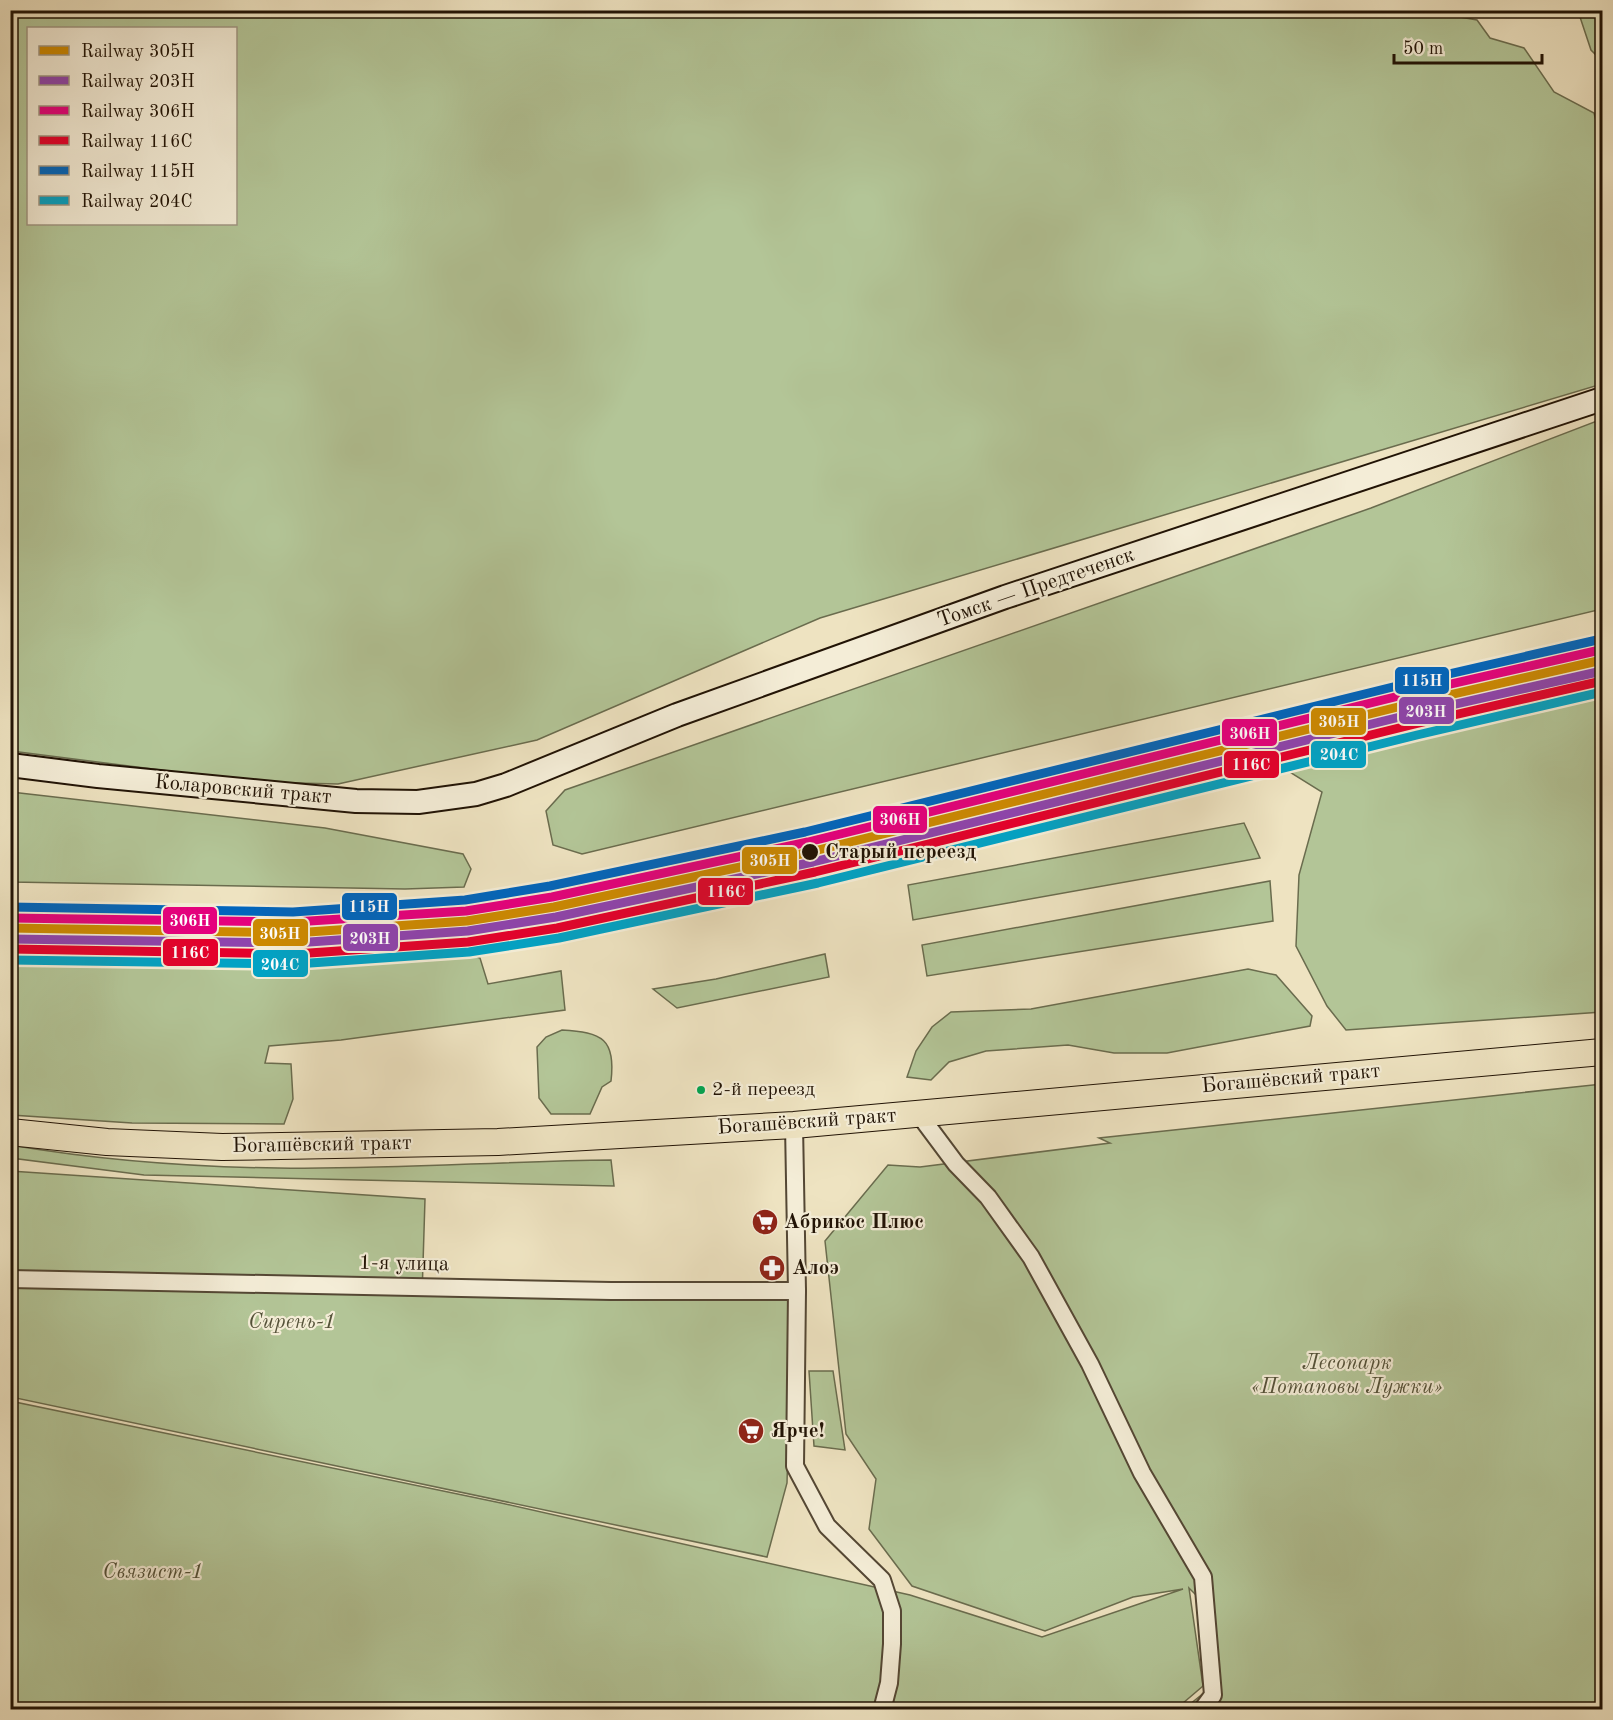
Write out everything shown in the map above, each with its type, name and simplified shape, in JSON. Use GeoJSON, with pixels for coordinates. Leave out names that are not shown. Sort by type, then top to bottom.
{"type":"FeatureCollection","features":[{"type":"Feature","properties":{"kind":"main road","name":"Томск — Предтеченск"},"geometry":{"type":"LineString","coordinates":[[476,794],[506,785],[677,715],[1005,597],[1602,399]]}},
{"type":"Feature","properties":{"kind":"main road","name":"Коларовский тракт"},"geometry":{"type":"LineString","coordinates":[[10,765],[98,776],[356,801],[418,802],[476,794]]}},
{"type":"Feature","properties":{"kind":"main road","name":"Богашёвский тракт"},"geometry":{"type":"LineString","coordinates":[[10,1132],[107,1142],[222,1147],[498,1143],[794,1125],[1602,1052]]}},
{"type":"Feature","properties":{"kind":"street"},"geometry":{"type":"LineString","coordinates":[[918,1113],[956,1164],[988,1197],[1031,1257],[1090,1364],[1142,1473],[1203,1577],[1213,1695],[1202,1710]]}},
{"type":"Feature","properties":{"kind":"street"},"geometry":{"type":"LineString","coordinates":[[794,1125],[797,1291],[795,1466],[827,1526],[882,1580],[892,1611],[889,1683],[882,1710]]}},
{"type":"Feature","properties":{"kind":"street","name":"1-я улица"},"geometry":{"type":"LineString","coordinates":[[10,1279],[599,1291],[797,1291]]}},
{"type":"Feature","properties":{"kind":"green space"},"geometry":{"type":"Polygon","coordinates":[[[11,11],[1438,11],[1477,20],[1490,38],[1524,48],[1554,92],[1594,113],[1602,144],[1602,384],[820,618],[537,740],[338,784],[255,782],[11,751],[11,11]]]}},
{"type":"Feature","properties":{"kind":"green space"},"geometry":{"type":"Polygon","coordinates":[[[1541,11],[1578,11],[1548,14],[1541,11]]]}},
{"type":"Feature","properties":{"kind":"green space"},"geometry":{"type":"Polygon","coordinates":[[[1578,11],[1602,11],[1602,61],[1591,50],[1578,11]]]}},
{"type":"Feature","properties":{"kind":"green space"},"geometry":{"type":"Polygon","coordinates":[[[1602,419],[1602,609],[582,854],[553,845],[546,811],[565,790],[1371,508],[1602,419]]]}},
{"type":"Feature","properties":{"kind":"green space"},"geometry":{"type":"Polygon","coordinates":[[[1602,675],[1602,1012],[1346,1030],[1327,1006],[1296,946],[1299,875],[1322,792],[1264,756],[1602,675]]]}},
{"type":"Feature","properties":{"kind":"green space"},"geometry":{"type":"Polygon","coordinates":[[[11,792],[325,828],[463,854],[471,869],[464,887],[405,889],[11,882],[11,792]]]}},
{"type":"Feature","properties":{"kind":"green space"},"geometry":{"type":"Polygon","coordinates":[[[1244,823],[1260,858],[913,920],[908,885],[1244,823]]]}},
{"type":"Feature","properties":{"kind":"green space"},"geometry":{"type":"Polygon","coordinates":[[[1270,881],[1273,921],[927,976],[922,945],[1270,881]]]}},
{"type":"Feature","properties":{"kind":"green space"},"geometry":{"type":"Polygon","coordinates":[[[89,939],[105,950],[99,961],[111,963],[226,965],[449,949],[480,958],[488,984],[561,971],[565,1010],[341,1040],[269,1046],[265,1063],[291,1064],[293,1099],[284,1124],[132,1123],[11,1115],[11,950],[27,948],[50,959],[64,949],[89,939]]]}},
{"type":"Feature","properties":{"kind":"green space"},"geometry":{"type":"Polygon","coordinates":[[[825,954],[829,977],[677,1008],[653,989],[716,979],[825,954]]]}},
{"type":"Feature","properties":{"kind":"green space"},"geometry":{"type":"Polygon","coordinates":[[[1248,969],[1276,975],[1312,1016],[1310,1026],[1167,1053],[1114,1053],[1068,1045],[986,1051],[949,1062],[931,1080],[907,1077],[916,1051],[932,1027],[951,1012],[1031,1009],[1248,969]]]}},
{"type":"Feature","properties":{"kind":"green space"},"geometry":{"type":"Polygon","coordinates":[[[562,1030],[596,1036],[603,1040],[611,1056],[611,1081],[602,1087],[590,1114],[551,1114],[539,1098],[537,1047],[546,1037],[562,1030]]]}},
{"type":"Feature","properties":{"kind":"green space","name":"Лесопарк «Потаповы Лужки»"},"geometry":{"type":"Polygon","coordinates":[[[1602,1084],[1602,1709],[1184,1709],[1205,1692],[1197,1596],[1189,1588],[1203,1686],[1176,1709],[11,1709],[10,1401],[501,1503],[910,1595],[1042,1637],[1183,1589],[1133,1597],[1045,1631],[912,1586],[869,1529],[876,1479],[846,1434],[825,1241],[888,1165],[920,1167],[1110,1143],[1099,1138],[1602,1084]]]}},
{"type":"Feature","properties":{"kind":"green space"},"geometry":{"type":"Polygon","coordinates":[[[10,1145],[110,1159],[244,1167],[361,1168],[611,1160],[614,1186],[144,1175],[11,1158],[10,1145]]]}},
{"type":"Feature","properties":{"kind":"green space","name":"Сирень-1"},"geometry":{"type":"Polygon","coordinates":[[[10,1171],[425,1199],[422,1296],[792,1300],[787,1483],[767,1557],[11,1397],[10,1171]]]}},
{"type":"Feature","properties":{"kind":"green space"},"geometry":{"type":"Polygon","coordinates":[[[809,1371],[833,1371],[845,1450],[814,1446],[809,1371]]]}},
{"type":"Feature","properties":{"kind":"rail line","name":"115Н"},"geometry":{"type":"LineString","coordinates":[[10,907],[293,912],[465,900],[550,886],[805,832],[1405,684],[1597,640]]}},
{"type":"Feature","properties":{"kind":"rail line","name":"306Н"},"geometry":{"type":"LineString","coordinates":[[10,918],[294,922],[466,911],[552,897],[808,842],[1407,694],[1600,650]]}},
{"type":"Feature","properties":{"kind":"rail line","name":"305Н"},"geometry":{"type":"LineString","coordinates":[[10,928],[294,933],[467,921],[554,907],[810,852],[1410,704],[1602,660]]}},
{"type":"Feature","properties":{"kind":"rail line","name":"203Н"},"geometry":{"type":"LineString","coordinates":[[10,939],[295,943],[468,931],[556,917],[813,862],[1412,714],[1602,671]]}},
{"type":"Feature","properties":{"kind":"rail line","name":"116С"},"geometry":{"type":"LineString","coordinates":[[10,949],[295,954],[468,942],[557,928],[815,872],[1415,724],[1602,681]]}},
{"type":"Feature","properties":{"kind":"rail line","name":"204С"},"geometry":{"type":"LineString","coordinates":[[10,960],[296,964],[469,952],[559,938],[818,883],[1417,735],[1602,692]]}},
{"type":"Feature","properties":{"kind":"place","name":"Старый переезд"},"geometry":{"type":"Point","coordinates":[810,852]}},
{"type":"Feature","properties":{"kind":"place","name":"2-й переезд"},"geometry":{"type":"Point","coordinates":[701,1090]}},
{"type":"Feature","properties":{"kind":"place","name":"Абрикос Плюс"},"geometry":{"type":"Point","coordinates":[765,1222]}},
{"type":"Feature","properties":{"kind":"place","name":"Алоэ"},"geometry":{"type":"Point","coordinates":[772,1268]}},
{"type":"Feature","properties":{"kind":"place","name":"Ярче!"},"geometry":{"type":"Point","coordinates":[751,1431]}},
{"type":"Feature","properties":{"kind":"park label","name":"Связист-1"},"geometry":{"type":"Point","coordinates":[153,1572]}}]}
